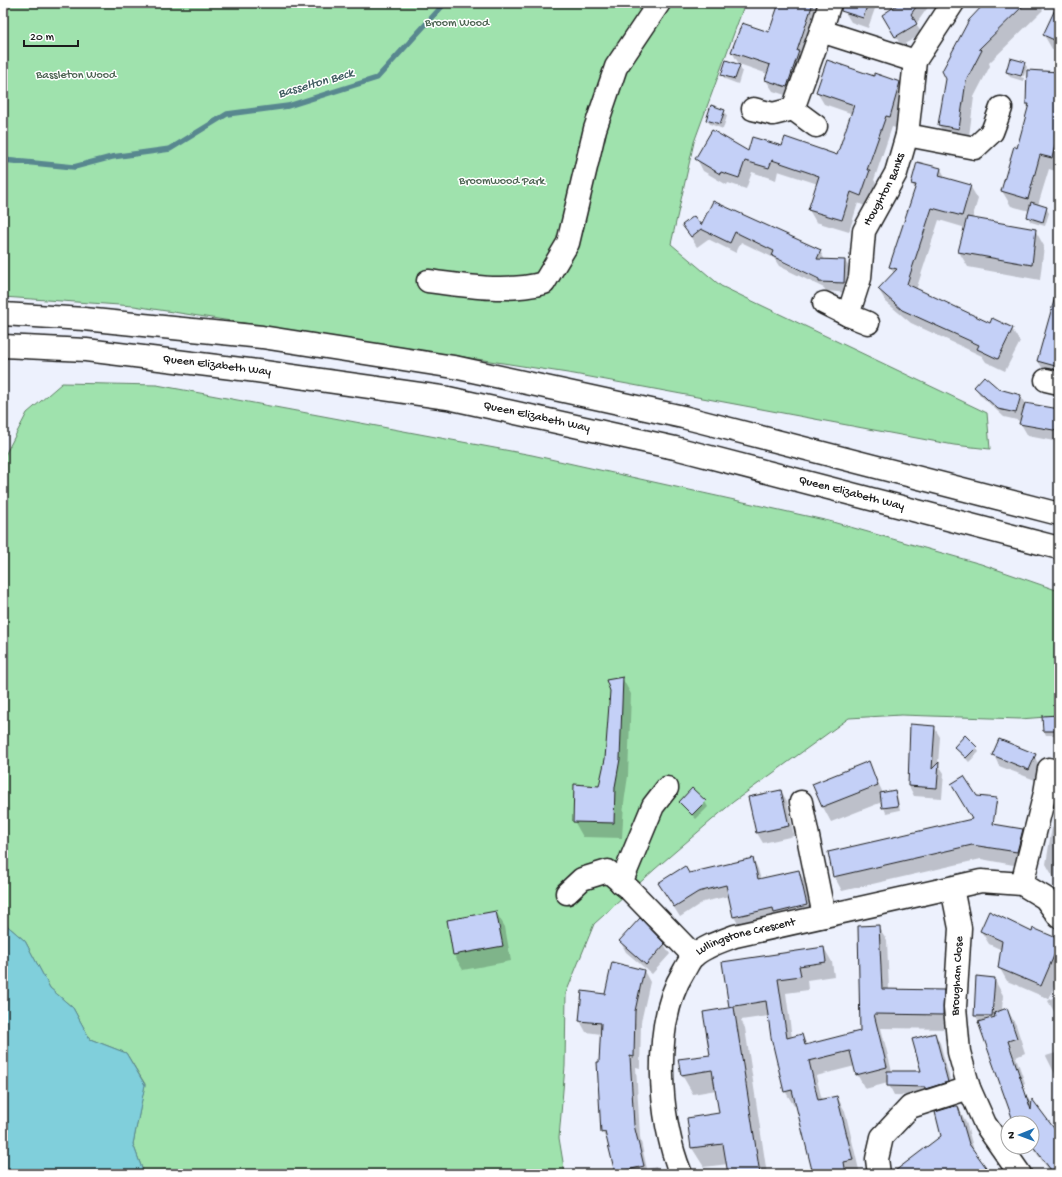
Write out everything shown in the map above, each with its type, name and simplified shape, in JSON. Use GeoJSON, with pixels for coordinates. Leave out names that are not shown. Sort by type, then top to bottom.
{"type":"FeatureCollection","features":[{"type":"Feature","properties":{"kind":"street"},"geometry":{"type":"LineString","coordinates":[[428,281],[461,285],[511,288],[526,288],[544,283],[568,243],[595,129],[616,67],[659,3]]}},
{"type":"Feature","properties":{"kind":"street"},"geometry":{"type":"LineString","coordinates":[[793,109],[830,3]]}},
{"type":"Feature","properties":{"kind":"street","name":"Houghton Banks"},"geometry":{"type":"LineString","coordinates":[[824,303],[858,319],[864,231],[896,172],[907,135],[915,61],[953,3]]}},
{"type":"Feature","properties":{"kind":"street"},"geometry":{"type":"LineString","coordinates":[[821,31],[915,61]]}},
{"type":"Feature","properties":{"kind":"street"},"geometry":{"type":"LineString","coordinates":[[753,108],[773,114],[793,109]]}},
{"type":"Feature","properties":{"kind":"street"},"geometry":{"type":"LineString","coordinates":[[907,135],[975,148],[992,132],[1001,108]]}},
{"type":"Feature","properties":{"kind":"street"},"geometry":{"type":"LineString","coordinates":[[793,109],[816,126]]}},
{"type":"Feature","properties":{"kind":"street"},"geometry":{"type":"LineString","coordinates":[[3,314],[84,319],[262,337],[454,367],[682,417],[1059,514]]}},
{"type":"Feature","properties":{"kind":"street","name":"Queen Elizabeth Way"},"geometry":{"type":"LineString","coordinates":[[3,346],[86,350],[258,371],[448,398],[675,448],[1059,548]]}},
{"type":"Feature","properties":{"kind":"street"},"geometry":{"type":"LineString","coordinates":[[1022,884],[1045,793],[1049,769]]}},
{"type":"Feature","properties":{"kind":"street"},"geometry":{"type":"LineString","coordinates":[[621,883],[653,806],[667,788]]}},
{"type":"Feature","properties":{"kind":"street"},"geometry":{"type":"LineString","coordinates":[[801,802],[824,916]]}},
{"type":"Feature","properties":{"kind":"street"},"geometry":{"type":"LineString","coordinates":[[567,894],[582,879],[608,871],[694,956]]}},
{"type":"Feature","properties":{"kind":"street","name":"Lullingstone Crescent"},"geometry":{"type":"LineString","coordinates":[[681,1174],[668,1136],[662,1091],[663,1051],[673,991],[694,956],[714,944],[735,936],[952,888],[981,880],[1022,884],[1045,898],[1059,917]]}},
{"type":"Feature","properties":{"kind":"street","name":"Brougham Close"},"geometry":{"type":"LineString","coordinates":[[952,888],[960,928],[955,1007],[959,1052],[969,1088],[985,1124],[1020,1174]]}},
{"type":"Feature","properties":{"kind":"street"},"geometry":{"type":"LineString","coordinates":[[879,1174],[877,1159],[882,1137],[910,1107],[969,1088]]}},
{"type":"Feature","properties":{"kind":"green space","name":"Broomwood Park"},"geometry":{"type":"Polygon","coordinates":[[[3,3],[745,3],[694,142],[671,244],[721,286],[987,413],[990,449],[954,445],[574,374],[134,306],[3,297],[3,3]]]}},
{"type":"Feature","properties":{"kind":"green space"},"geometry":{"type":"Polygon","coordinates":[[[62,383],[157,385],[532,455],[829,521],[981,564],[1059,591],[1059,716],[1020,719],[901,715],[849,718],[733,802],[594,924],[566,993],[565,1066],[559,1138],[565,1174],[144,1174],[133,1144],[145,1084],[126,1053],[90,1039],[73,1008],[50,988],[25,941],[3,922],[3,459],[27,413],[62,383]]]}},
{"type":"Feature","properties":{"kind":"water"},"geometry":{"type":"Polygon","coordinates":[[[3,922],[25,941],[50,988],[73,1008],[90,1039],[126,1053],[145,1085],[133,1144],[144,1174],[3,1174],[3,922]]]}},
{"type":"Feature","properties":{"kind":"building"},"geometry":{"type":"Polygon","coordinates":[[[779,3],[813,3],[787,87],[765,80],[770,65],[731,52],[742,23],[769,32],[779,3]]]}},
{"type":"Feature","properties":{"kind":"building"},"geometry":{"type":"Polygon","coordinates":[[[842,3],[868,3],[863,18],[841,11],[842,3]]]}},
{"type":"Feature","properties":{"kind":"building"},"geometry":{"type":"Polygon","coordinates":[[[900,3],[919,3],[911,14],[917,24],[895,37],[882,15],[900,3]]]}},
{"type":"Feature","properties":{"kind":"building"},"geometry":{"type":"Polygon","coordinates":[[[985,3],[1026,3],[979,49],[982,50],[966,81],[959,129],[938,125],[946,79],[942,71],[969,20],[985,3]]]}},
{"type":"Feature","properties":{"kind":"building"},"geometry":{"type":"Polygon","coordinates":[[[1059,3],[1059,42],[1043,35],[1059,3]]]}},
{"type":"Feature","properties":{"kind":"building"},"geometry":{"type":"Polygon","coordinates":[[[1010,58],[1025,62],[1021,76],[1006,72],[1010,58]]]}},
{"type":"Feature","properties":{"kind":"building"},"geometry":{"type":"Polygon","coordinates":[[[726,60],[740,65],[735,79],[721,75],[726,60]]]}},
{"type":"Feature","properties":{"kind":"building"},"geometry":{"type":"Polygon","coordinates":[[[827,60],[874,76],[874,73],[900,82],[890,117],[886,116],[867,170],[870,170],[861,196],[851,192],[842,220],[808,210],[819,176],[772,160],[769,168],[745,161],[739,178],[721,172],[720,174],[695,159],[712,130],[748,151],[752,137],[782,146],[785,137],[837,155],[854,105],[816,92],[827,60]]]}},
{"type":"Feature","properties":{"kind":"building"},"geometry":{"type":"Polygon","coordinates":[[[1027,70],[1059,72],[1057,117],[1059,118],[1059,129],[1052,158],[1040,155],[1028,199],[1001,191],[1014,146],[1017,148],[1029,104],[1026,104],[1027,70]]]}},
{"type":"Feature","properties":{"kind":"building"},"geometry":{"type":"Polygon","coordinates":[[[711,105],[725,110],[720,124],[706,120],[711,105]]]}},
{"type":"Feature","properties":{"kind":"building"},"geometry":{"type":"Polygon","coordinates":[[[917,162],[941,168],[939,176],[971,185],[962,216],[932,208],[907,284],[990,323],[992,318],[1013,328],[998,359],[977,349],[979,345],[902,310],[878,289],[897,269],[889,267],[916,185],[911,184],[917,162]]]}},
{"type":"Feature","properties":{"kind":"building"},"geometry":{"type":"Polygon","coordinates":[[[713,201],[821,250],[817,259],[845,260],[844,283],[819,282],[819,279],[772,256],[774,251],[735,232],[730,243],[701,229],[691,237],[682,225],[694,216],[701,225],[713,201]]]}},
{"type":"Feature","properties":{"kind":"building"},"geometry":{"type":"Polygon","coordinates":[[[1031,202],[1047,207],[1043,222],[1027,217],[1031,202]]]}},
{"type":"Feature","properties":{"kind":"building"},"geometry":{"type":"Polygon","coordinates":[[[967,217],[1036,229],[1032,265],[958,252],[967,217]]]}},
{"type":"Feature","properties":{"kind":"building"},"geometry":{"type":"Polygon","coordinates":[[[1055,297],[1059,298],[1059,367],[1037,361],[1055,297]]]}},
{"type":"Feature","properties":{"kind":"building"},"geometry":{"type":"Polygon","coordinates":[[[984,376],[999,389],[1021,395],[1016,413],[998,409],[974,387],[984,376]]]}},
{"type":"Feature","properties":{"kind":"building"},"geometry":{"type":"Polygon","coordinates":[[[1025,403],[1059,409],[1059,431],[1019,424],[1025,403]]]}},
{"type":"Feature","properties":{"kind":"building"},"geometry":{"type":"Polygon","coordinates":[[[623,677],[620,759],[615,787],[614,823],[573,822],[574,784],[599,786],[605,759],[610,691],[606,680],[623,677]]]}},
{"type":"Feature","properties":{"kind":"building"},"geometry":{"type":"Polygon","coordinates":[[[1059,715],[1059,731],[1043,731],[1042,716],[1059,715]]]}},
{"type":"Feature","properties":{"kind":"building"},"geometry":{"type":"Polygon","coordinates":[[[910,724],[935,726],[932,769],[939,762],[937,788],[908,786],[910,724]]]}},
{"type":"Feature","properties":{"kind":"building"},"geometry":{"type":"Polygon","coordinates":[[[965,735],[977,747],[966,758],[954,747],[965,735]]]}},
{"type":"Feature","properties":{"kind":"building"},"geometry":{"type":"Polygon","coordinates":[[[999,739],[1036,754],[1029,770],[992,755],[999,739]]]}},
{"type":"Feature","properties":{"kind":"building"},"geometry":{"type":"Polygon","coordinates":[[[869,761],[878,785],[822,807],[812,784],[869,761]]]}},
{"type":"Feature","properties":{"kind":"building"},"geometry":{"type":"Polygon","coordinates":[[[964,776],[977,796],[997,798],[993,824],[1023,829],[1017,852],[972,845],[833,877],[828,852],[972,819],[951,784],[964,776]]]}},
{"type":"Feature","properties":{"kind":"building"},"geometry":{"type":"Polygon","coordinates":[[[692,788],[706,801],[692,815],[679,802],[692,788]]]}},
{"type":"Feature","properties":{"kind":"building"},"geometry":{"type":"Polygon","coordinates":[[[781,790],[789,826],[756,833],[748,797],[781,790]]]}},
{"type":"Feature","properties":{"kind":"building"},"geometry":{"type":"Polygon","coordinates":[[[895,790],[898,806],[882,808],[880,793],[895,790]]]}},
{"type":"Feature","properties":{"kind":"building"},"geometry":{"type":"Polygon","coordinates":[[[753,858],[758,879],[799,870],[807,905],[774,913],[773,908],[733,917],[726,885],[698,892],[674,907],[658,883],[685,866],[689,873],[753,858]]]}},
{"type":"Feature","properties":{"kind":"building"},"geometry":{"type":"Polygon","coordinates":[[[496,911],[503,946],[453,955],[447,920],[496,911]]]}},
{"type":"Feature","properties":{"kind":"building"},"geometry":{"type":"Polygon","coordinates":[[[989,911],[1032,932],[1033,928],[1059,939],[1059,944],[1041,986],[998,968],[1002,941],[980,931],[989,911]]]}},
{"type":"Feature","properties":{"kind":"building"},"geometry":{"type":"Polygon","coordinates":[[[640,918],[665,944],[646,965],[619,941],[640,918]]]}},
{"type":"Feature","properties":{"kind":"building"},"geometry":{"type":"Polygon","coordinates":[[[879,925],[882,989],[944,990],[943,1015],[874,1014],[887,1067],[856,1075],[850,1051],[809,1061],[818,1100],[837,1096],[853,1160],[844,1162],[846,1174],[813,1174],[792,1090],[784,1092],[771,1037],[766,1001],[729,1007],[722,962],[824,947],[826,962],[799,966],[801,976],[778,979],[787,1038],[802,1034],[805,1045],[860,1031],[858,926],[879,925]]]}},
{"type":"Feature","properties":{"kind":"building"},"geometry":{"type":"Polygon","coordinates":[[[612,962],[644,970],[635,1011],[634,1057],[630,1056],[634,1125],[644,1166],[615,1173],[605,1132],[601,1133],[597,1062],[599,1062],[601,1023],[579,1021],[582,991],[605,994],[612,962]]]}},
{"type":"Feature","properties":{"kind":"building"},"geometry":{"type":"Polygon","coordinates":[[[976,976],[995,978],[992,1016],[974,1016],[976,976]]]}},
{"type":"Feature","properties":{"kind":"building"},"geometry":{"type":"Polygon","coordinates":[[[734,1007],[760,1174],[728,1174],[723,1144],[691,1148],[687,1118],[719,1113],[712,1070],[681,1075],[678,1059],[710,1055],[703,1012],[734,1007]]]}},
{"type":"Feature","properties":{"kind":"building"},"geometry":{"type":"Polygon","coordinates":[[[1007,1008],[1017,1038],[1008,1041],[1031,1110],[1032,1099],[1059,1135],[1059,1174],[1054,1174],[1040,1155],[1040,1115],[1011,1115],[978,1022],[995,1017],[994,1013],[1007,1008]]]}},
{"type":"Feature","properties":{"kind":"building"},"geometry":{"type":"Polygon","coordinates":[[[935,1033],[948,1082],[925,1089],[925,1087],[887,1086],[887,1071],[921,1071],[912,1039],[935,1033]]]}},
{"type":"Feature","properties":{"kind":"building"},"geometry":{"type":"Polygon","coordinates":[[[958,1106],[969,1144],[991,1174],[891,1174],[941,1136],[935,1112],[958,1106]]]}},
{"type":"Feature","properties":{"kind":"waterway","name":"Basselton Beck"},"geometry":{"type":"LineString","coordinates":[[3,160],[74,167],[112,157],[170,149],[227,114],[288,106],[377,78],[445,3]]}},
{"type":"Feature","properties":{"kind":"park label","name":"Broom Wood"},"geometry":{"type":"Point","coordinates":[457,24]}},
{"type":"Feature","properties":{"kind":"park label","name":"Bassleton Wood"},"geometry":{"type":"Point","coordinates":[76,76]}}]}
